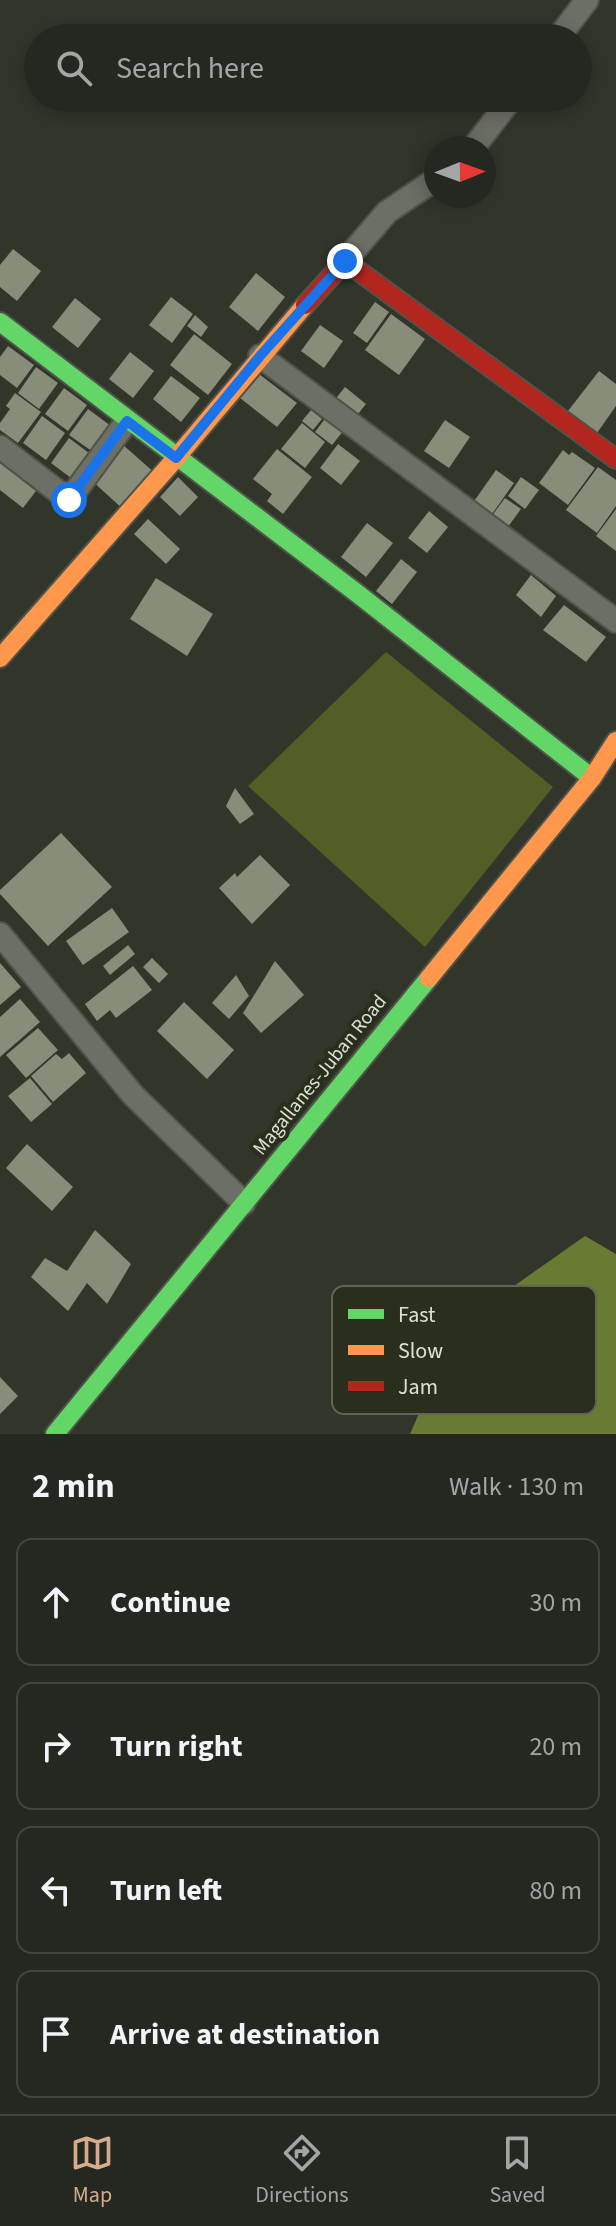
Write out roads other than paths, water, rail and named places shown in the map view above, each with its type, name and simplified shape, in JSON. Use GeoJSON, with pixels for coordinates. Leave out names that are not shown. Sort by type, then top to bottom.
{"type":"FeatureCollection","features":[{"type":"Feature","properties":{"kind":"street"},"geometry":{"type":"LineString","coordinates":[[569,24],[587,0]]}},
{"type":"Feature","properties":{"kind":"street"},"geometry":{"type":"LineString","coordinates":[[482,136],[501,112]]}},
{"type":"Feature","properties":{"kind":"street"},"geometry":{"type":"LineString","coordinates":[[0,658],[387,212],[424,187]]}},
{"type":"Feature","properties":{"kind":"street"},"geometry":{"type":"LineString","coordinates":[[345,261],[616,459]]}},
{"type":"Feature","properties":{"kind":"street"},"geometry":{"type":"LineString","coordinates":[[0,322],[358,594],[592,778]]}},
{"type":"Feature","properties":{"kind":"street"},"geometry":{"type":"LineString","coordinates":[[260,356],[616,621]]}},
{"type":"Feature","properties":{"kind":"street"},"geometry":{"type":"LineString","coordinates":[[0,447],[69,500],[127,421]]}},
{"type":"Feature","properties":{"kind":"street","name":"Magallanes-Juban Road"},"geometry":{"type":"LineString","coordinates":[[55,1434],[592,778],[616,741]]}},
{"type":"Feature","properties":{"kind":"street"},"geometry":{"type":"LineString","coordinates":[[0,934],[133,1095],[244,1203]]}}]}
